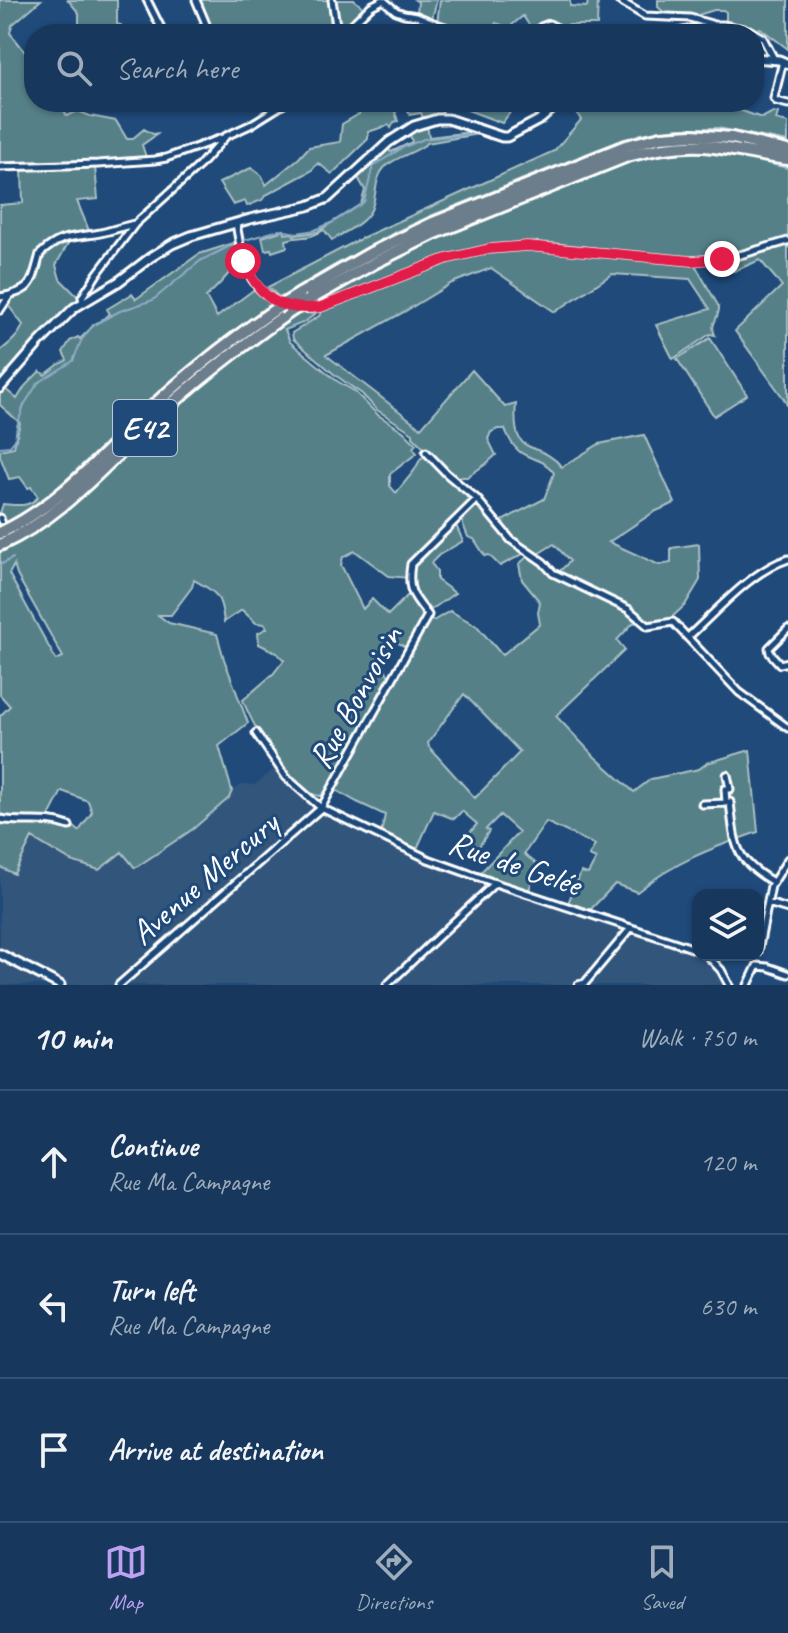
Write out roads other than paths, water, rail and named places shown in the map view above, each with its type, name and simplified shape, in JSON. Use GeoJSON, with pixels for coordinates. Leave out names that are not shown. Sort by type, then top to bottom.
{"type":"FeatureCollection","features":[{"type":"Feature","properties":{"kind":"highway"},"geometry":{"type":"LineString","coordinates":[[710,136],[735,134],[788,144]]}},
{"type":"Feature","properties":{"kind":"highway","name":"E42"},"geometry":{"type":"LineString","coordinates":[[0,545],[61,509],[180,396],[291,311],[304,297],[371,253],[431,224],[604,153],[661,137],[692,135],[732,138],[786,158]]}},
{"type":"Feature","properties":{"kind":"highway","name":"E42"},"geometry":{"type":"LineString","coordinates":[[0,533],[55,500],[164,396],[223,347],[277,308],[435,233],[627,156],[659,148],[693,145],[786,158]]}},
{"type":"Feature","properties":{"kind":"street"},"geometry":{"type":"LineString","coordinates":[[147,0],[159,24]]}},
{"type":"Feature","properties":{"kind":"street"},"geometry":{"type":"LineString","coordinates":[[196,0],[206,24]]}},
{"type":"Feature","properties":{"kind":"street"},"geometry":{"type":"LineString","coordinates":[[332,0],[338,24]]}},
{"type":"Feature","properties":{"kind":"street"},"geometry":{"type":"LineString","coordinates":[[354,24],[371,6],[383,0],[396,11],[436,24]]}},
{"type":"Feature","properties":{"kind":"street"},"geometry":{"type":"LineString","coordinates":[[618,0],[645,16],[690,18],[709,24]]}},
{"type":"Feature","properties":{"kind":"street"},"geometry":{"type":"LineString","coordinates":[[764,39],[782,62],[774,98],[788,104]]}},
{"type":"Feature","properties":{"kind":"street"},"geometry":{"type":"LineString","coordinates":[[0,167],[166,158],[226,136],[271,112]]}},
{"type":"Feature","properties":{"kind":"street"},"geometry":{"type":"LineString","coordinates":[[0,388],[74,308],[118,282],[163,248],[191,236],[328,198],[389,142],[414,126],[448,119],[507,137],[549,112]]}},
{"type":"Feature","properties":{"kind":"street"},"geometry":{"type":"LineString","coordinates":[[83,302],[82,297],[97,274],[135,224],[199,166],[226,136]]}},
{"type":"Feature","properties":{"kind":"street"},"geometry":{"type":"LineString","coordinates":[[236,223],[243,261],[259,289],[288,307],[304,309],[321,307],[446,259],[489,249],[527,246],[692,261],[733,257],[788,241]]}},
{"type":"Feature","properties":{"kind":"street"},"geometry":{"type":"LineString","coordinates":[[0,297],[24,289],[33,280],[40,254],[47,247],[67,237],[99,234],[135,224]]}},
{"type":"Feature","properties":{"kind":"street"},"geometry":{"type":"LineString","coordinates":[[0,310],[10,295]]}},
{"type":"Feature","properties":{"kind":"street"},"geometry":{"type":"LineString","coordinates":[[426,452],[477,499],[511,540],[543,562],[553,573],[628,609],[648,626],[673,622],[739,692],[788,728]]}},
{"type":"Feature","properties":{"kind":"street","name":"Rue Bonvoisin"},"geometry":{"type":"LineString","coordinates":[[321,808],[428,615],[410,590],[411,564],[477,499]]}},
{"type":"Feature","properties":{"kind":"street"},"geometry":{"type":"LineString","coordinates":[[688,637],[756,575],[788,559]]}},
{"type":"Feature","properties":{"kind":"street"},"geometry":{"type":"LineString","coordinates":[[788,629],[769,648],[780,664],[788,662]]}},
{"type":"Feature","properties":{"kind":"street","name":"Rue de Gelée"},"geometry":{"type":"LineString","coordinates":[[256,733],[286,777],[321,808],[428,859],[692,948]]}},
{"type":"Feature","properties":{"kind":"street"},"geometry":{"type":"LineString","coordinates":[[726,803],[725,789],[730,789],[727,775]]}},
{"type":"Feature","properties":{"kind":"street"},"geometry":{"type":"LineString","coordinates":[[702,804],[730,802],[734,838],[744,861],[773,882]]}},
{"type":"Feature","properties":{"kind":"street","name":"Avenue Mercury"},"geometry":{"type":"LineString","coordinates":[[119,985],[321,808]]}},
{"type":"Feature","properties":{"kind":"street"},"geometry":{"type":"LineString","coordinates":[[0,819],[54,821],[69,826]]}},
{"type":"Feature","properties":{"kind":"street"},"geometry":{"type":"LineString","coordinates":[[764,923],[773,882],[788,859]]}},
{"type":"Feature","properties":{"kind":"street"},"geometry":{"type":"LineString","coordinates":[[387,985],[495,883]]}},
{"type":"Feature","properties":{"kind":"street"},"geometry":{"type":"LineString","coordinates":[[768,903],[788,909]]}},
{"type":"Feature","properties":{"kind":"street"},"geometry":{"type":"LineString","coordinates":[[578,985],[585,983],[631,928]]}},
{"type":"Feature","properties":{"kind":"street"},"geometry":{"type":"LineString","coordinates":[[0,954],[60,985]]}},
{"type":"Feature","properties":{"kind":"street"},"geometry":{"type":"LineString","coordinates":[[713,961],[729,985]]}},
{"type":"Feature","properties":{"kind":"street"},"geometry":{"type":"LineString","coordinates":[[748,985],[757,961]]}},
{"type":"Feature","properties":{"kind":"street"},"geometry":{"type":"LineString","coordinates":[[757,966],[788,974]]}},
{"type":"Feature","properties":{"kind":"waterway"},"geometry":{"type":"LineString","coordinates":[[537,126],[543,123]]}},
{"type":"Feature","properties":{"kind":"waterway"},"geometry":{"type":"LineString","coordinates":[[524,134],[530,131]]}},
{"type":"Feature","properties":{"kind":"waterway"},"geometry":{"type":"LineString","coordinates":[[245,240],[279,230],[297,233],[315,230],[333,222],[364,202],[373,166],[404,147],[424,139],[478,133],[488,137]]}},
{"type":"Feature","properties":{"kind":"waterway"},"geometry":{"type":"LineString","coordinates":[[0,447],[10,446],[15,440],[24,405],[38,383],[73,361],[81,341],[93,325],[120,311],[153,300],[200,261],[234,244]]}},
{"type":"Feature","properties":{"kind":"waterway"},"geometry":{"type":"LineString","coordinates":[[0,565],[13,558]]}}]}
